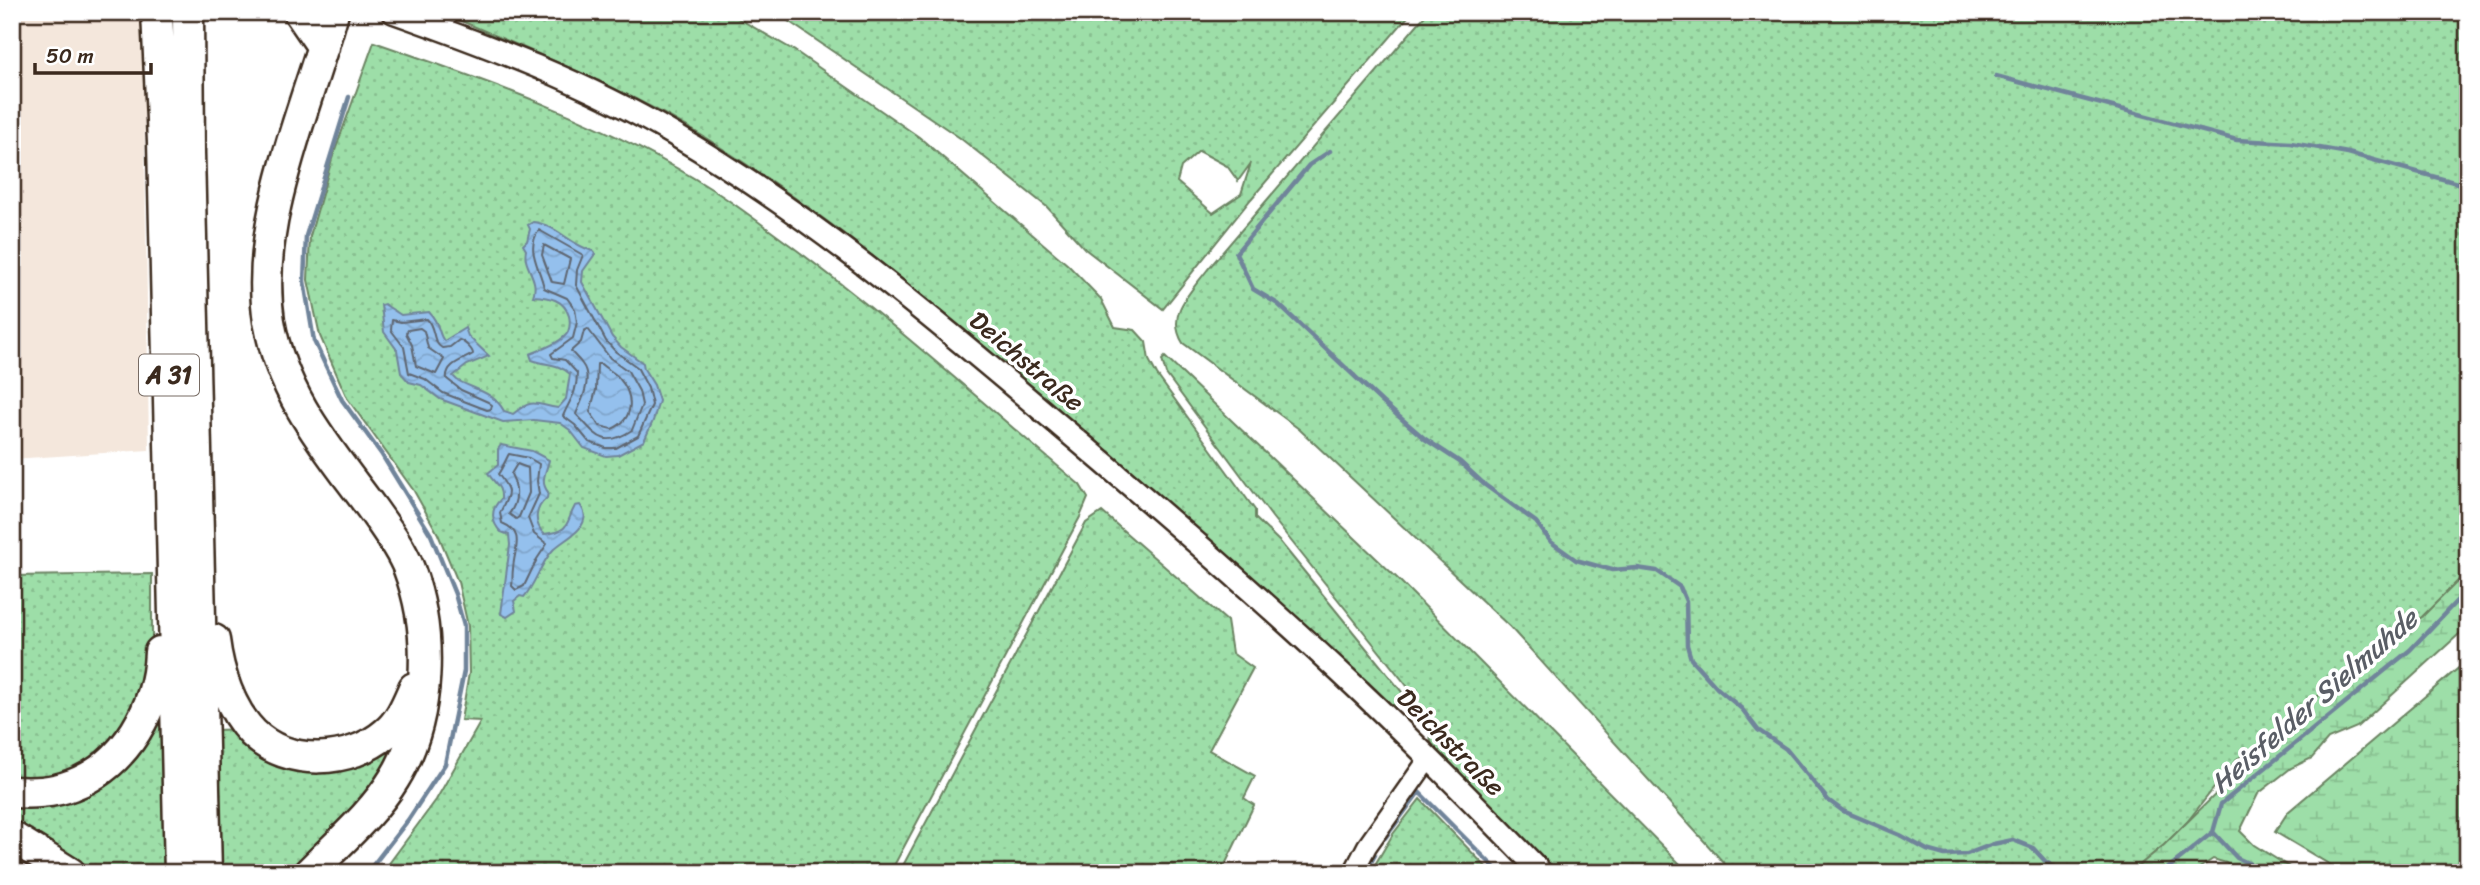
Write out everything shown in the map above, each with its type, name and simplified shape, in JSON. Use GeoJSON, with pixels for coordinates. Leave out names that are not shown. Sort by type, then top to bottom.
{"type":"FeatureCollection","features":[{"type":"Feature","properties":{"kind":"highway","name":"A 31"},"geometry":{"type":"LineString","coordinates":[[158,12],[180,873]]}},
{"type":"Feature","properties":{"kind":"highway","name":"A 31"},"geometry":{"type":"LineString","coordinates":[[188,12],[206,873]]}},
{"type":"Feature","properties":{"kind":"highway"},"geometry":{"type":"LineString","coordinates":[[299,12],[323,47]]}},
{"type":"Feature","properties":{"kind":"highway"},"geometry":{"type":"LineString","coordinates":[[309,873],[374,806],[395,778],[414,737],[426,681],[418,603],[408,567],[384,526],[303,415],[275,351],[269,318],[266,264],[270,226],[333,12]]}},
{"type":"Feature","properties":{"kind":"highway"},"geometry":{"type":"LineString","coordinates":[[198,523],[210,549],[215,642],[223,680],[242,719],[253,733],[283,752],[302,756],[338,756],[356,751],[386,733],[401,716],[415,685],[422,643]]}},
{"type":"Feature","properties":{"kind":"highway"},"geometry":{"type":"LineString","coordinates":[[12,792],[40,793],[71,786],[93,774],[120,752],[134,734],[154,694],[159,674],[161,642],[173,608]]}},
{"type":"Feature","properties":{"kind":"highway"},"geometry":{"type":"LineString","coordinates":[[12,837],[70,873]]}},
{"type":"Feature","properties":{"kind":"street","name":"Deichstraße"},"geometry":{"type":"LineString","coordinates":[[393,12],[481,43],[591,90],[671,132],[784,204],[857,257],[936,320],[1220,563],[1361,692],[1542,873]]}},
{"type":"Feature","properties":{"kind":"street"},"geometry":{"type":"LineString","coordinates":[[1353,873],[1367,846],[1429,758]]}},
{"type":"Feature","properties":{"kind":"shaded area"},"geometry":{"type":"Polygon","coordinates":[[[12,12],[143,12],[149,450],[12,459],[12,12]]]}},
{"type":"Feature","properties":{"kind":"green space"},"geometry":{"type":"Polygon","coordinates":[[[441,12],[727,12],[795,51],[919,137],[1068,265],[1101,299],[1115,327],[1135,330],[1146,342],[1149,360],[1157,375],[1255,510],[1255,518],[1281,543],[1402,692],[1404,698],[1399,704],[1388,706],[1074,422],[935,305],[809,208],[709,140],[644,103],[441,12]]]}},
{"type":"Feature","properties":{"kind":"green space"},"geometry":{"type":"Polygon","coordinates":[[[775,12],[1412,12],[1251,199],[1163,309],[1085,249],[1047,207],[960,138],[775,12]],[[1199,151],[1181,167],[1177,182],[1213,213],[1241,194],[1251,163],[1238,181],[1227,166],[1199,151]]]}},
{"type":"Feature","properties":{"kind":"green space"},"geometry":{"type":"Polygon","coordinates":[[[1428,12],[2468,12],[2468,571],[2422,617],[2381,644],[2370,662],[2297,710],[2272,740],[2237,759],[2187,822],[2130,873],[1733,873],[1510,627],[1299,429],[1183,343],[1178,332],[1177,322],[1182,304],[1194,286],[1428,12]]]}},
{"type":"Feature","properties":{"kind":"green space"},"geometry":{"type":"Polygon","coordinates":[[[374,42],[505,89],[590,124],[673,166],[713,190],[864,303],[1080,485],[1088,498],[1080,517],[890,873],[382,873],[436,800],[481,721],[461,720],[469,673],[468,626],[458,582],[438,534],[414,491],[347,398],[320,336],[308,280],[310,236],[332,159],[374,42]]]}},
{"type":"Feature","properties":{"kind":"green space"},"geometry":{"type":"Polygon","coordinates":[[[1165,357],[1397,578],[1689,873],[1552,873],[1438,754],[1432,745],[1427,721],[1411,691],[1272,517],[1166,374],[1162,360],[1165,357]]]}},
{"type":"Feature","properties":{"kind":"green space"},"geometry":{"type":"Polygon","coordinates":[[[1102,512],[1227,621],[1232,653],[1253,668],[1209,750],[1255,776],[1244,798],[1254,805],[1221,873],[899,873],[1086,523],[1102,512]]]}},
{"type":"Feature","properties":{"kind":"green space"},"geometry":{"type":"Polygon","coordinates":[[[2468,571],[2468,626],[2357,727],[2328,739],[2312,758],[2291,768],[2258,794],[2240,831],[2254,845],[2299,873],[2237,873],[2226,863],[2213,859],[2192,873],[2130,873],[2164,845],[2226,784],[2237,759],[2272,740],[2297,710],[2370,662],[2381,644],[2422,617],[2468,571]]]}},
{"type":"Feature","properties":{"kind":"green space"},"geometry":{"type":"Polygon","coordinates":[[[152,574],[152,650],[132,723],[71,777],[12,783],[12,576],[152,574]]]}},
{"type":"Feature","properties":{"kind":"green space"},"geometry":{"type":"Polygon","coordinates":[[[2468,660],[2468,873],[2344,873],[2275,832],[2288,812],[2468,660]]]}},
{"type":"Feature","properties":{"kind":"green space"},"geometry":{"type":"Polygon","coordinates":[[[163,699],[167,873],[79,873],[12,830],[12,799],[56,798],[163,699]]]}},
{"type":"Feature","properties":{"kind":"green space"},"geometry":{"type":"Polygon","coordinates":[[[402,723],[396,763],[302,873],[221,873],[216,730],[244,729],[293,759],[402,723]]]}},
{"type":"Feature","properties":{"kind":"green space"},"geometry":{"type":"Polygon","coordinates":[[[1420,799],[1492,873],[1370,873],[1393,834],[1420,799]]]}},
{"type":"Feature","properties":{"kind":"water"},"geometry":{"type":"Polygon","coordinates":[[[533,222],[549,227],[593,251],[595,254],[583,271],[582,282],[612,337],[643,363],[654,385],[659,401],[644,441],[618,455],[606,456],[584,448],[570,430],[560,423],[534,420],[503,422],[440,399],[421,385],[409,382],[401,373],[397,350],[384,332],[381,305],[384,304],[401,315],[429,312],[444,341],[465,328],[468,336],[489,356],[467,365],[453,376],[457,380],[489,395],[504,411],[513,414],[531,404],[558,408],[566,399],[570,374],[557,366],[532,360],[530,354],[562,339],[568,332],[569,318],[567,310],[560,302],[533,296],[534,284],[523,245],[530,229],[528,225],[533,222]]]}},
{"type":"Feature","properties":{"kind":"water"},"geometry":{"type":"Polygon","coordinates":[[[501,445],[532,451],[549,460],[544,480],[547,498],[537,515],[538,525],[544,534],[563,529],[575,506],[580,505],[585,516],[579,529],[549,555],[528,592],[514,601],[516,611],[507,617],[501,614],[509,535],[501,532],[494,520],[494,511],[501,494],[488,473],[498,465],[498,449],[501,445]]]}},
{"type":"Feature","properties":{"kind":"waterway"},"geometry":{"type":"LineString","coordinates":[[1996,76],[2237,140],[2291,143],[2348,153],[2468,186]]}},
{"type":"Feature","properties":{"kind":"waterway"},"geometry":{"type":"LineString","coordinates":[[349,97],[306,236],[304,281],[314,341],[342,400],[382,455],[431,535],[455,594],[464,626],[464,671],[445,764],[408,820],[367,873]]}},
{"type":"Feature","properties":{"kind":"waterway"},"geometry":{"type":"LineString","coordinates":[[1330,151],[1309,165],[1236,253],[1253,289],[1278,304],[1425,439],[1460,462],[1485,485],[1536,522],[1551,542],[1576,560],[1612,570],[1637,568],[1657,571],[1680,587],[1686,601],[1687,645],[1691,659],[1717,688],[1742,709],[1758,730],[1786,749],[1828,800],[1843,811],[1900,835],[1927,850],[1945,855],[1967,854],[2013,840],[2033,848],[2045,861],[2063,873]]}},
{"type":"Feature","properties":{"kind":"waterway","name":"Heisfelder Sielmuhde"},"geometry":{"type":"LineString","coordinates":[[2162,873],[2213,832],[2221,804],[2410,650],[2468,589]]}},
{"type":"Feature","properties":{"kind":"waterway"},"geometry":{"type":"LineString","coordinates":[[1385,838],[1419,792],[1500,873]]}},
{"type":"Feature","properties":{"kind":"waterway"},"geometry":{"type":"LineString","coordinates":[[2213,832],[2237,858],[2270,873]]}},
{"type":"Feature","properties":{"kind":"waterway"},"geometry":{"type":"LineString","coordinates":[[1365,873],[1375,855]]}}]}
